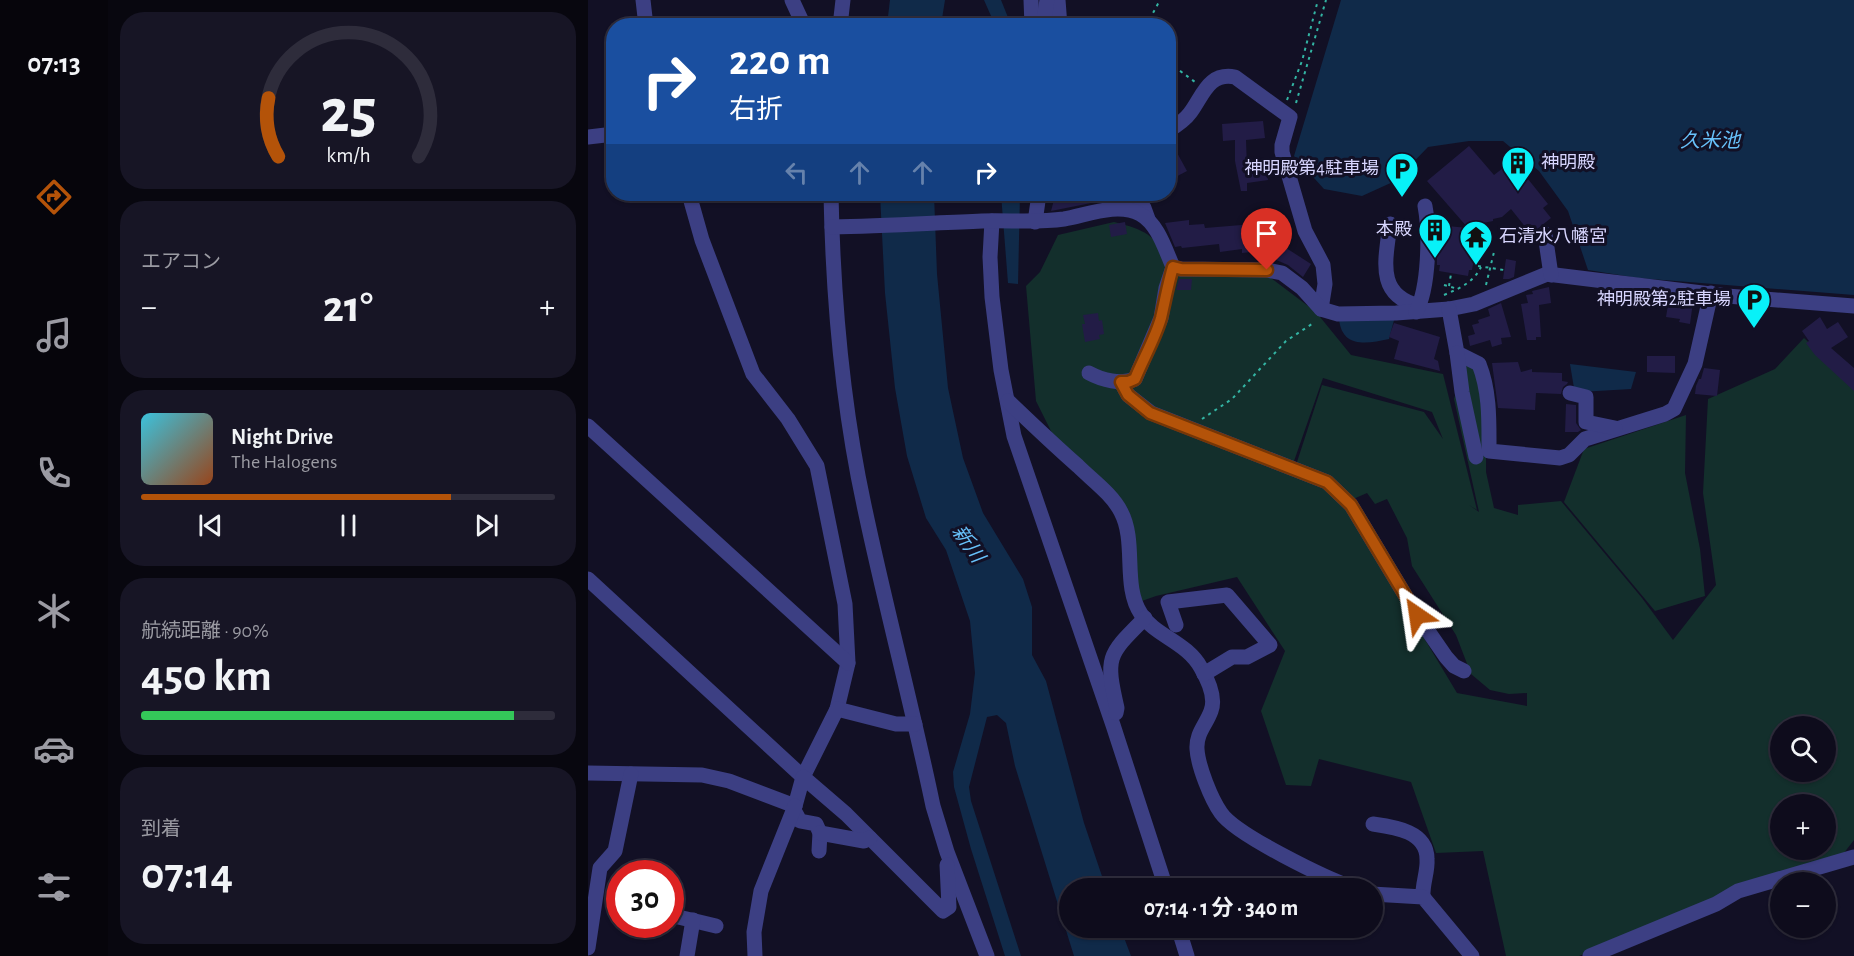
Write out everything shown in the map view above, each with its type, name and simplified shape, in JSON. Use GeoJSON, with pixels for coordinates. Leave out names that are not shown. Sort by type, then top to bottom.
{"type":"FeatureCollection","features":[{"type":"Feature","properties":{"kind":"street"},"geometry":{"type":"LineString","coordinates":[[643,0],[645,18]]}},
{"type":"Feature","properties":{"kind":"street"},"geometry":{"type":"LineString","coordinates":[[792,0],[800,18]]}},
{"type":"Feature","properties":{"kind":"street"},"geometry":{"type":"LineString","coordinates":[[841,18],[843,0]]}},
{"type":"Feature","properties":{"kind":"street"},"geometry":{"type":"LineString","coordinates":[[1031,0],[1032,18]]}},
{"type":"Feature","properties":{"kind":"street"},"geometry":{"type":"LineString","coordinates":[[1044,18],[1047,0]]}},
{"type":"Feature","properties":{"kind":"street"},"geometry":{"type":"LineString","coordinates":[[1058,0],[1059,18]]}},
{"type":"Feature","properties":{"kind":"street"},"geometry":{"type":"LineString","coordinates":[[1176,125],[1190,114],[1204,89],[1218,78],[1235,77],[1290,117],[1282,152],[1305,231],[1323,265],[1325,284],[1320,315]]}},
{"type":"Feature","properties":{"kind":"street"},"geometry":{"type":"LineString","coordinates":[[588,137],[606,135]]}},
{"type":"Feature","properties":{"kind":"street"},"geometry":{"type":"LineString","coordinates":[[691,201],[702,240],[753,374],[788,419],[817,466],[845,604],[848,663],[837,709],[803,777],[795,808],[761,891],[754,932],[755,956]]}},
{"type":"Feature","properties":{"kind":"street"},"geometry":{"type":"LineString","coordinates":[[831,201],[837,227],[834,292],[845,396],[863,504],[933,806],[947,852],[987,956]]}},
{"type":"Feature","properties":{"kind":"street"},"geometry":{"type":"LineString","coordinates":[[1029,221],[1039,201]]}},
{"type":"Feature","properties":{"kind":"street"},"geometry":{"type":"LineString","coordinates":[[1138,201],[1149,222]]}},
{"type":"Feature","properties":{"kind":"street"},"geometry":{"type":"LineString","coordinates":[[1423,305],[1429,233],[1425,206]]}},
{"type":"Feature","properties":{"kind":"street"},"geometry":{"type":"LineString","coordinates":[[837,227],[1029,221],[1060,219],[1119,209],[1142,214],[1160,237],[1173,267],[1166,288],[1161,318],[1135,379],[1121,382],[1089,373]]}},
{"type":"Feature","properties":{"kind":"street"},"geometry":{"type":"LineString","coordinates":[[991,221],[992,297],[1000,370],[1014,436],[1163,878]]}},
{"type":"Feature","properties":{"kind":"street"},"geometry":{"type":"LineString","coordinates":[[1390,224],[1385,260],[1389,286],[1395,296],[1408,303],[1449,309],[1474,304],[1546,274],[1711,293],[1854,306]]}},
{"type":"Feature","properties":{"kind":"street"},"geometry":{"type":"LineString","coordinates":[[1545,234],[1551,275]]}},
{"type":"Feature","properties":{"kind":"street"},"geometry":{"type":"LineString","coordinates":[[1173,267],[1267,270],[1281,273],[1302,288],[1320,315]]}},
{"type":"Feature","properties":{"kind":"street"},"geometry":{"type":"LineString","coordinates":[[1457,353],[1479,364],[1483,375],[1489,412],[1489,451],[1565,457],[1585,439],[1674,409],[1695,364],[1711,293]]}},
{"type":"Feature","properties":{"kind":"street"},"geometry":{"type":"LineString","coordinates":[[1320,315],[1356,315],[1423,305]]}},
{"type":"Feature","properties":{"kind":"street"},"geometry":{"type":"LineString","coordinates":[[1449,309],[1462,392],[1476,457]]}},
{"type":"Feature","properties":{"kind":"street"},"geometry":{"type":"LineString","coordinates":[[1121,382],[1128,395],[1150,413],[1327,482],[1351,505],[1417,615],[1446,657],[1454,666],[1464,671]]}},
{"type":"Feature","properties":{"kind":"street"},"geometry":{"type":"LineString","coordinates":[[1570,393],[1586,397],[1586,422],[1618,429]]}},
{"type":"Feature","properties":{"kind":"street"},"geometry":{"type":"LineString","coordinates":[[1008,401],[1104,491],[1121,512],[1130,553],[1132,585],[1141,615],[1188,650],[1204,674],[1213,698],[1211,711],[1200,731],[1197,749],[1205,780],[1221,813],[1236,828],[1327,878]]}},
{"type":"Feature","properties":{"kind":"street"},"geometry":{"type":"LineString","coordinates":[[588,426],[848,663]]}},
{"type":"Feature","properties":{"kind":"street"},"geometry":{"type":"LineString","coordinates":[[588,579],[846,814],[943,911],[949,907],[947,852]]}},
{"type":"Feature","properties":{"kind":"street"},"geometry":{"type":"LineString","coordinates":[[1176,625],[1168,602],[1227,596],[1270,645],[1247,657],[1232,657],[1204,674]]}},
{"type":"Feature","properties":{"kind":"street"},"geometry":{"type":"LineString","coordinates":[[1113,725],[1117,708],[1110,665],[1114,652],[1145,618]]}},
{"type":"Feature","properties":{"kind":"street"},"geometry":{"type":"LineString","coordinates":[[837,709],[896,724],[915,724]]}},
{"type":"Feature","properties":{"kind":"street"},"geometry":{"type":"LineString","coordinates":[[588,773],[702,775],[729,781],[795,808],[800,821],[816,824],[820,833],[819,851]]}},
{"type":"Feature","properties":{"kind":"street"},"geometry":{"type":"LineString","coordinates":[[588,948],[600,868],[615,851],[631,774]]}},
{"type":"Feature","properties":{"kind":"street"},"geometry":{"type":"LineString","coordinates":[[1373,824],[1401,828],[1414,835],[1425,846],[1427,860],[1422,886],[1423,897],[1472,956]]}},
{"type":"Feature","properties":{"kind":"street"},"geometry":{"type":"LineString","coordinates":[[820,833],[864,841],[870,838]]}},
{"type":"Feature","properties":{"kind":"street"},"geometry":{"type":"LineString","coordinates":[[1590,956],[1716,904],[1738,891],[1854,857]]}},
{"type":"Feature","properties":{"kind":"street"},"geometry":{"type":"LineString","coordinates":[[1383,895],[1423,897]]}},
{"type":"Feature","properties":{"kind":"street"},"geometry":{"type":"LineString","coordinates":[[684,918],[716,926]]}},
{"type":"Feature","properties":{"kind":"street"},"geometry":{"type":"LineString","coordinates":[[687,956],[693,920]]}},
{"type":"Feature","properties":{"kind":"street"},"geometry":{"type":"LineString","coordinates":[[1181,938],[1187,956]]}},
{"type":"Feature","properties":{"kind":"path"},"geometry":{"type":"LineString","coordinates":[[1150,18],[1160,0]]}},
{"type":"Feature","properties":{"kind":"path"},"geometry":{"type":"LineString","coordinates":[[1276,107],[1288,99],[1302,61],[1318,0]]}},
{"type":"Feature","properties":{"kind":"path"},"geometry":{"type":"LineString","coordinates":[[1290,117],[1299,96],[1326,0]]}},
{"type":"Feature","properties":{"kind":"path"},"geometry":{"type":"LineString","coordinates":[[1176,68],[1204,89]]}},
{"type":"Feature","properties":{"kind":"path"},"geometry":{"type":"LineString","coordinates":[[1490,268],[1494,252]]}},
{"type":"Feature","properties":{"kind":"path"},"geometry":{"type":"LineString","coordinates":[[1423,305],[1470,282],[1476,276],[1480,266],[1504,270]]}},
{"type":"Feature","properties":{"kind":"path"},"geometry":{"type":"LineString","coordinates":[[1445,276],[1450,276],[1449,285]]}},
{"type":"Feature","properties":{"kind":"path"},"geometry":{"type":"LineString","coordinates":[[1444,285],[1458,289]]}},
{"type":"Feature","properties":{"kind":"path"},"geometry":{"type":"LineString","coordinates":[[1186,428],[1232,399],[1286,341],[1320,315]]}},
{"type":"Feature","properties":{"kind":"green space"},"geometry":{"type":"Polygon","coordinates":[[[1114,222],[1138,229],[1152,238],[1163,252],[1174,274],[1267,275],[1316,312],[1351,355],[1443,374],[1477,510],[1469,505],[1479,512],[1454,399],[1465,360],[1476,366],[1486,409],[1486,472],[1494,508],[1518,515],[1518,505],[1561,501],[1642,598],[1673,640],[1716,585],[1703,493],[1708,399],[1775,369],[1804,338],[1837,369],[1854,390],[1854,840],[1840,858],[1836,859],[1836,794],[1770,794],[1770,860],[1834,860],[1799,872],[1770,872],[1770,882],[1705,904],[1579,956],[1506,956],[1483,851],[1436,853],[1411,782],[1319,759],[1311,786],[1286,785],[1261,711],[1285,651],[1237,577],[1139,602],[1128,509],[1059,447],[1036,401],[1026,286],[1040,272],[1058,235],[1114,222]],[[1323,378],[1293,464],[1340,498],[1457,693],[1527,706],[1527,693],[1509,694],[1490,690],[1471,674],[1456,635],[1412,566],[1407,538],[1387,499],[1375,504],[1367,493],[1351,500],[1297,462],[1322,385],[1424,412],[1443,439],[1432,412],[1323,378]]]}},
{"type":"Feature","properties":{"kind":"green space"},"geometry":{"type":"Polygon","coordinates":[[[1686,415],[1685,473],[1700,549],[1705,596],[1655,611],[1564,502],[1584,449],[1686,415]]]}},
{"type":"Feature","properties":{"kind":"water"},"geometry":{"type":"Polygon","coordinates":[[[890,0],[945,0],[942,18],[888,18],[890,0]]]}},
{"type":"Feature","properties":{"kind":"water"},"geometry":{"type":"Polygon","coordinates":[[[984,0],[1001,0],[1008,18],[992,18],[984,0]]]}},
{"type":"Feature","properties":{"kind":"water","name":"久米池"},"geometry":{"type":"Polygon","coordinates":[[[1341,0],[1854,0],[1854,295],[1638,278],[1588,270],[1568,211],[1539,171],[1503,141],[1469,141],[1428,147],[1395,181],[1362,196],[1324,189],[1294,156],[1341,0]]]}},
{"type":"Feature","properties":{"kind":"water","name":"新川"},"geometry":{"type":"Polygon","coordinates":[[[880,201],[934,201],[937,274],[948,388],[963,458],[983,513],[1023,579],[1032,607],[1032,655],[1046,681],[1084,823],[1103,878],[1059,878],[1059,908],[1015,766],[1006,723],[997,715],[987,717],[969,787],[971,801],[1021,956],[1005,956],[954,787],[953,772],[970,714],[975,673],[970,621],[946,550],[926,518],[907,456],[895,388],[885,293],[880,201]]]}},
{"type":"Feature","properties":{"kind":"water"},"geometry":{"type":"Polygon","coordinates":[[[1002,201],[1020,201],[1018,284],[1008,283],[1002,201]]]}},
{"type":"Feature","properties":{"kind":"water"},"geometry":{"type":"Polygon","coordinates":[[[1339,319],[1394,320],[1389,339],[1364,343],[1356,342],[1345,335],[1339,319]]]}},
{"type":"Feature","properties":{"kind":"water"},"geometry":{"type":"Polygon","coordinates":[[[1570,364],[1636,372],[1631,389],[1580,392],[1574,388],[1570,364]]]}},
{"type":"Feature","properties":{"kind":"water"},"geometry":{"type":"Polygon","coordinates":[[[1068,938],[1124,938],[1131,956],[1074,956],[1068,938]]]}},
{"type":"Feature","properties":{"kind":"building"},"geometry":{"type":"Polygon","coordinates":[[[1263,121],[1265,138],[1246,140],[1247,168],[1266,166],[1268,180],[1247,183],[1247,191],[1241,191],[1235,161],[1235,140],[1223,141],[1222,124],[1263,121]]]}},
{"type":"Feature","properties":{"kind":"building"},"geometry":{"type":"Polygon","coordinates":[[[1469,146],[1494,175],[1520,155],[1531,169],[1524,174],[1548,204],[1543,208],[1551,218],[1531,234],[1511,209],[1502,217],[1483,223],[1481,237],[1474,236],[1472,233],[1469,258],[1474,258],[1472,270],[1469,270],[1468,276],[1439,271],[1437,225],[1468,228],[1427,181],[1469,146]]]}},
{"type":"Feature","properties":{"kind":"building"},"geometry":{"type":"Polygon","coordinates":[[[1176,151],[1187,171],[1176,177],[1176,151]]]}},
{"type":"Feature","properties":{"kind":"building"},"geometry":{"type":"Polygon","coordinates":[[[1054,201],[1101,201],[1051,211],[1054,201]]]}},
{"type":"Feature","properties":{"kind":"building"},"geometry":{"type":"Polygon","coordinates":[[[1189,220],[1189,225],[1204,224],[1205,228],[1277,222],[1275,245],[1251,248],[1251,252],[1242,253],[1242,249],[1220,252],[1219,244],[1175,247],[1165,223],[1189,220]]]}},
{"type":"Feature","properties":{"kind":"building"},"geometry":{"type":"Polygon","coordinates":[[[1125,222],[1127,234],[1111,237],[1109,225],[1125,222]]]}},
{"type":"Feature","properties":{"kind":"building"},"geometry":{"type":"Polygon","coordinates":[[[1283,246],[1311,264],[1303,277],[1288,265],[1274,259],[1283,246]]]}},
{"type":"Feature","properties":{"kind":"building"},"geometry":{"type":"Polygon","coordinates":[[[1506,259],[1516,261],[1514,277],[1503,279],[1506,259]]]}},
{"type":"Feature","properties":{"kind":"building"},"geometry":{"type":"Polygon","coordinates":[[[1179,279],[1192,279],[1191,290],[1176,290],[1179,279]]]}},
{"type":"Feature","properties":{"kind":"building"},"geometry":{"type":"Polygon","coordinates":[[[1549,287],[1551,303],[1539,305],[1541,337],[1536,337],[1536,340],[1527,340],[1521,304],[1528,303],[1526,295],[1533,294],[1532,291],[1549,287]]]}},
{"type":"Feature","properties":{"kind":"building"},"geometry":{"type":"Polygon","coordinates":[[[1669,299],[1693,302],[1690,324],[1679,322],[1680,319],[1666,317],[1669,299]]]}},
{"type":"Feature","properties":{"kind":"building"},"geometry":{"type":"Polygon","coordinates":[[[1501,303],[1511,337],[1501,338],[1502,344],[1492,347],[1490,340],[1470,346],[1468,336],[1475,334],[1472,325],[1490,316],[1488,309],[1501,303]]]}},
{"type":"Feature","properties":{"kind":"building"},"geometry":{"type":"Polygon","coordinates":[[[1098,313],[1099,321],[1102,320],[1104,334],[1099,335],[1100,339],[1085,342],[1083,315],[1098,313]]]}},
{"type":"Feature","properties":{"kind":"building"},"geometry":{"type":"Polygon","coordinates":[[[1820,317],[1827,329],[1838,322],[1848,337],[1831,348],[1854,368],[1854,391],[1815,355],[1806,343],[1809,341],[1802,331],[1820,317]]]}},
{"type":"Feature","properties":{"kind":"building"},"geometry":{"type":"Polygon","coordinates":[[[1394,323],[1440,337],[1434,359],[1438,361],[1440,371],[1394,359],[1399,341],[1389,337],[1394,323]]]}},
{"type":"Feature","properties":{"kind":"building"},"geometry":{"type":"Polygon","coordinates":[[[1647,356],[1675,356],[1675,373],[1647,372],[1647,356]]]}},
{"type":"Feature","properties":{"kind":"building"},"geometry":{"type":"Polygon","coordinates":[[[1518,362],[1521,372],[1532,369],[1532,372],[1562,373],[1562,381],[1568,382],[1561,394],[1536,393],[1535,410],[1498,408],[1492,363],[1518,362]]]}},
{"type":"Feature","properties":{"kind":"building"},"geometry":{"type":"Polygon","coordinates":[[[1704,368],[1720,370],[1717,396],[1695,394],[1704,368]]]}},
{"type":"Feature","properties":{"kind":"building"},"geometry":{"type":"Polygon","coordinates":[[[1566,404],[1576,405],[1576,423],[1581,430],[1578,432],[1565,432],[1566,404]]]}},
{"type":"Feature","properties":{"kind":"place","name":"神明殿"},"geometry":{"type":"Point","coordinates":[1518,192]}},
{"type":"Feature","properties":{"kind":"place","name":"神明殿第4駐車場"},"geometry":{"type":"Point","coordinates":[1402,198]}},
{"type":"Feature","properties":{"kind":"place","name":"本殿"},"geometry":{"type":"Point","coordinates":[1435,259]}},
{"type":"Feature","properties":{"kind":"place","name":"石清水八幡宮"},"geometry":{"type":"Point","coordinates":[1476,266]}},
{"type":"Feature","properties":{"kind":"place","name":"神明殿第2駐車場"},"geometry":{"type":"Point","coordinates":[1754,329]}},
{"type":"Feature","properties":{"kind":"route"},"geometry":{"type":"LineString","coordinates":[[1267,270],[1173,267],[1154,337],[1135,379],[1121,382],[1128,395],[1150,413],[1327,482],[1351,505],[1417,615]]}}]}
